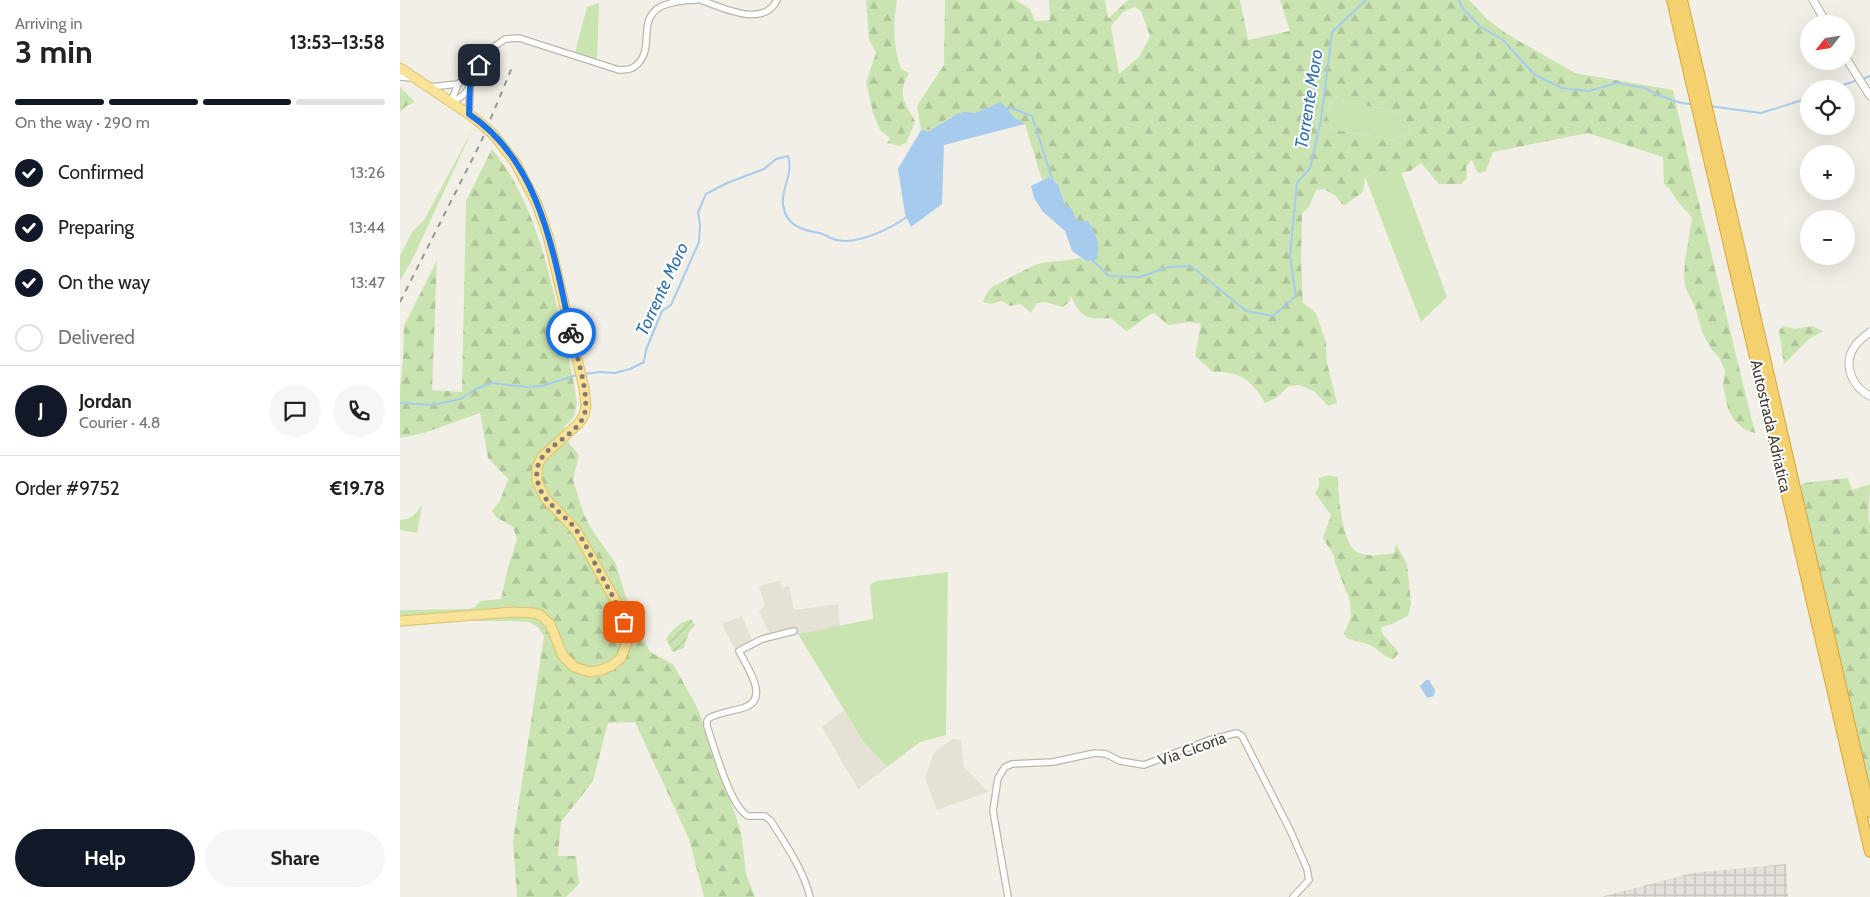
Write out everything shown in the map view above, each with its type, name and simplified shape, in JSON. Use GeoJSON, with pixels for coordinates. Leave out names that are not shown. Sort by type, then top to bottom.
{"type":"FeatureCollection","features":[{"type":"Feature","properties":{"kind":"highway","name":"Autostrada Adriatica"},"geometry":{"type":"LineString","coordinates":[[1672,0],[1847,733],[1870,812]]}},
{"type":"Feature","properties":{"kind":"highway","name":"Autostrada Adriatica"},"geometry":{"type":"LineString","coordinates":[[1682,0],[1847,733],[1870,852]]}},
{"type":"Feature","properties":{"kind":"main road"},"geometry":{"type":"LineString","coordinates":[[400,68],[471,116],[493,134],[515,162],[537,204],[548,236],[564,299],[584,388],[586,406],[584,415],[579,423],[542,457],[537,467],[537,482],[544,498],[576,530],[619,607],[628,639],[621,658],[612,666],[590,672],[574,667],[563,656],[550,624],[540,615],[534,613],[514,612],[400,621]]}},
{"type":"Feature","properties":{"kind":"street"},"geometry":{"type":"LineString","coordinates":[[451,102],[458,84],[479,65],[491,49],[505,39],[520,38],[619,70],[633,68],[641,61],[645,50],[648,22],[653,12],[669,3],[698,0],[745,15],[753,15],[761,14],[774,7],[777,0]]}},
{"type":"Feature","properties":{"kind":"street"},"geometry":{"type":"LineString","coordinates":[[1813,0],[1822,15]]}},
{"type":"Feature","properties":{"kind":"street"},"geometry":{"type":"LineString","coordinates":[[451,102],[458,100],[470,86],[479,65]]}},
{"type":"Feature","properties":{"kind":"street"},"geometry":{"type":"LineString","coordinates":[[1853,70],[1868,94]]}},
{"type":"Feature","properties":{"kind":"street"},"geometry":{"type":"LineString","coordinates":[[400,77],[414,78]]}},
{"type":"Feature","properties":{"kind":"street"},"geometry":{"type":"LineString","coordinates":[[429,87],[458,84]]}},
{"type":"Feature","properties":{"kind":"street"},"geometry":{"type":"LineString","coordinates":[[470,86],[471,116]]}},
{"type":"Feature","properties":{"kind":"street"},"geometry":{"type":"LineString","coordinates":[[1870,332],[1854,347],[1849,366],[1856,384],[1862,392],[1870,396]]}},
{"type":"Feature","properties":{"kind":"street"},"geometry":{"type":"LineString","coordinates":[[794,631],[762,639],[739,651],[755,684],[756,698],[751,705],[745,708],[709,718],[706,721],[728,786],[738,807],[748,816],[765,816],[771,821],[799,867],[806,881],[810,897]]}},
{"type":"Feature","properties":{"kind":"street","name":"Via Cicoria"},"geometry":{"type":"LineString","coordinates":[[1008,897],[993,811],[998,778],[1005,767],[1012,764],[1054,762],[1095,753],[1106,754],[1120,761],[1144,765],[1209,740],[1236,732],[1242,736],[1290,830],[1306,870],[1308,880],[1293,897]]}},
{"type":"Feature","properties":{"kind":"shaded area"},"geometry":{"type":"Polygon","coordinates":[[[781,580],[782,588],[789,586],[794,610],[838,604],[840,626],[778,638],[755,647],[739,657],[722,624],[742,616],[752,640],[769,632],[759,611],[765,606],[759,586],[781,580]]]}},
{"type":"Feature","properties":{"kind":"shaded area"},"geometry":{"type":"Polygon","coordinates":[[[844,710],[863,741],[887,767],[858,789],[822,727],[844,710]]]}},
{"type":"Feature","properties":{"kind":"shaded area"},"geometry":{"type":"Polygon","coordinates":[[[953,739],[961,740],[964,767],[988,792],[937,810],[925,778],[933,754],[953,739]]]}},
{"type":"Feature","properties":{"kind":"shaded area"},"geometry":{"type":"Polygon","coordinates":[[[1786,864],[1788,897],[1601,897],[1692,873],[1786,864]]]}},
{"type":"Feature","properties":{"kind":"green space"},"geometry":{"type":"Polygon","coordinates":[[[866,0],[897,0],[894,26],[896,52],[901,69],[909,73],[903,87],[903,97],[915,121],[907,142],[900,146],[887,143],[890,138],[880,130],[873,113],[866,82],[876,53],[869,40],[866,0]]]}},
{"type":"Feature","properties":{"kind":"green space"},"geometry":{"type":"Polygon","coordinates":[[[945,0],[1015,0],[1030,9],[1035,21],[1050,20],[1049,0],[1105,0],[1108,19],[1128,0],[1240,0],[1248,40],[1290,31],[1280,0],[1469,0],[1488,20],[1507,34],[1575,73],[1673,90],[1755,433],[1745,430],[1734,420],[1728,409],[1723,385],[1725,371],[1720,359],[1712,350],[1702,332],[1695,307],[1686,289],[1684,277],[1685,261],[1692,218],[1671,190],[1664,184],[1663,157],[1588,133],[1493,152],[1486,171],[1479,173],[1475,169],[1472,159],[1466,167],[1467,178],[1461,184],[1439,184],[1421,163],[1410,171],[1394,174],[1378,172],[1365,177],[1363,192],[1345,205],[1336,196],[1324,189],[1316,190],[1309,207],[1302,213],[1303,303],[1316,313],[1326,343],[1327,363],[1337,403],[1328,406],[1315,392],[1300,385],[1289,386],[1276,398],[1265,403],[1255,388],[1244,378],[1231,373],[1213,372],[1195,356],[1201,324],[1190,322],[1168,325],[1154,313],[1126,331],[1111,318],[1090,318],[1086,316],[1078,309],[1071,296],[1069,302],[1063,307],[1045,302],[1037,303],[1031,313],[1020,304],[1010,306],[1002,301],[991,304],[983,302],[991,288],[1038,264],[1080,258],[1086,261],[1077,221],[1065,205],[1058,184],[1049,177],[1042,180],[1025,124],[1014,117],[1001,103],[975,113],[956,115],[933,129],[921,130],[917,106],[944,65],[945,0]],[[1135,7],[1124,11],[1111,26],[1119,74],[1139,57],[1150,36],[1141,11],[1135,7]],[[1337,96],[1331,102],[1327,117],[1333,129],[1392,140],[1410,133],[1409,124],[1396,113],[1386,109],[1352,103],[1337,96]]]}},
{"type":"Feature","properties":{"kind":"green space"},"geometry":{"type":"Polygon","coordinates":[[[599,3],[597,59],[575,52],[587,7],[599,3]]]}},
{"type":"Feature","properties":{"kind":"green space"},"geometry":{"type":"Polygon","coordinates":[[[400,87],[415,102],[406,106],[400,112],[400,87]]]}},
{"type":"Feature","properties":{"kind":"green space"},"geometry":{"type":"Polygon","coordinates":[[[1338,96],[1359,105],[1386,109],[1396,113],[1409,124],[1410,133],[1392,140],[1333,129],[1327,117],[1331,102],[1338,96]]]}},
{"type":"Feature","properties":{"kind":"green space"},"geometry":{"type":"Polygon","coordinates":[[[473,129],[413,258],[400,281],[400,255],[413,231],[424,220],[473,129]]]}},
{"type":"Feature","properties":{"kind":"green space"},"geometry":{"type":"Polygon","coordinates":[[[492,149],[519,190],[529,212],[545,259],[576,394],[577,403],[574,417],[564,427],[569,443],[579,455],[573,480],[584,515],[594,533],[615,562],[631,613],[650,652],[673,664],[698,709],[741,831],[746,874],[755,897],[704,897],[689,839],[635,722],[608,723],[593,781],[561,822],[558,856],[576,856],[579,884],[566,897],[517,897],[513,841],[544,636],[553,613],[539,605],[518,602],[502,595],[517,539],[513,527],[496,517],[492,511],[500,501],[508,479],[488,458],[480,413],[427,432],[400,438],[400,388],[404,326],[437,260],[432,390],[462,392],[466,201],[492,149]]]}},
{"type":"Feature","properties":{"kind":"green space"},"geometry":{"type":"Polygon","coordinates":[[[1378,172],[1394,174],[1401,172],[1447,297],[1421,322],[1365,177],[1378,172]]]}},
{"type":"Feature","properties":{"kind":"green space"},"geometry":{"type":"Polygon","coordinates":[[[1783,326],[1795,329],[1812,326],[1823,331],[1809,339],[1784,364],[1779,331],[1783,326]]]}},
{"type":"Feature","properties":{"kind":"green space"},"geometry":{"type":"Polygon","coordinates":[[[1328,475],[1338,477],[1342,519],[1353,549],[1363,554],[1381,555],[1394,553],[1396,544],[1407,564],[1411,604],[1408,616],[1381,627],[1382,633],[1399,653],[1393,659],[1369,645],[1348,639],[1344,634],[1351,617],[1350,601],[1334,556],[1323,538],[1331,515],[1315,493],[1319,486],[1319,478],[1328,475]]]}},
{"type":"Feature","properties":{"kind":"green space"},"geometry":{"type":"Polygon","coordinates":[[[1848,478],[1852,490],[1870,484],[1870,786],[1864,769],[1798,487],[1804,483],[1848,478]]]}},
{"type":"Feature","properties":{"kind":"green space"},"geometry":{"type":"Polygon","coordinates":[[[422,505],[417,533],[400,530],[400,520],[413,516],[422,505]]]}},
{"type":"Feature","properties":{"kind":"green space"},"geometry":{"type":"Polygon","coordinates":[[[948,572],[946,735],[920,742],[887,767],[863,741],[798,634],[873,619],[870,585],[876,581],[948,572]]]}},
{"type":"Feature","properties":{"kind":"green space"},"geometry":{"type":"Polygon","coordinates":[[[502,595],[518,602],[539,605],[553,613],[544,636],[538,627],[529,622],[516,621],[463,621],[400,627],[400,610],[468,609],[475,607],[480,601],[501,599],[502,595]]]}},
{"type":"Feature","properties":{"kind":"green space"},"geometry":{"type":"Polygon","coordinates":[[[691,619],[695,625],[688,634],[684,648],[673,652],[666,639],[677,626],[691,619]]]}},
{"type":"Feature","properties":{"kind":"water"},"geometry":{"type":"Polygon","coordinates":[[[1001,102],[1014,117],[1025,124],[944,145],[942,204],[911,227],[905,214],[898,169],[921,130],[929,131],[957,114],[964,112],[975,113],[1001,102]]]}},
{"type":"Feature","properties":{"kind":"water"},"geometry":{"type":"Polygon","coordinates":[[[1049,177],[1058,184],[1065,205],[1071,208],[1077,221],[1088,221],[1091,226],[1098,245],[1096,260],[1086,261],[1072,251],[1065,231],[1043,212],[1034,198],[1031,186],[1049,177]]]}},
{"type":"Feature","properties":{"kind":"water"},"geometry":{"type":"Polygon","coordinates":[[[1426,680],[1429,680],[1435,690],[1434,696],[1427,698],[1420,686],[1426,680]]]}},
{"type":"Feature","properties":{"kind":"waterway","name":"Torrente Moro"},"geometry":{"type":"LineString","coordinates":[[1091,259],[1109,276],[1140,277],[1168,267],[1191,266],[1246,311],[1273,316],[1296,296],[1290,255],[1297,183],[1310,168],[1321,120],[1332,32],[1366,0]]}},
{"type":"Feature","properties":{"kind":"waterway","name":"Torrente Moro"},"geometry":{"type":"LineString","coordinates":[[1459,0],[1462,8],[1481,27],[1503,40],[1535,75],[1562,88],[1589,91],[1617,83],[1645,88],[1681,103],[1692,104]]}},
{"type":"Feature","properties":{"kind":"waterway","name":"Torrente Moro"},"geometry":{"type":"LineString","coordinates":[[1863,79],[1870,76]]}},
{"type":"Feature","properties":{"kind":"waterway","name":"Torrente Moro"},"geometry":{"type":"LineString","coordinates":[[1709,106],[1761,113],[1800,101]]}},
{"type":"Feature","properties":{"kind":"waterway","name":"Torrente Moro"},"geometry":{"type":"LineString","coordinates":[[1006,109],[1011,108],[1032,116],[1053,181]]}},
{"type":"Feature","properties":{"kind":"waterway","name":"Torrente Moro"},"geometry":{"type":"LineString","coordinates":[[584,374],[615,373],[630,369],[644,362],[646,350],[662,311],[671,305],[699,242],[700,225],[698,212],[706,194],[727,183],[764,169],[776,159],[788,156],[789,175],[784,192],[783,205],[787,217],[800,228],[834,239],[855,240],[893,226],[908,216]]}},
{"type":"Feature","properties":{"kind":"waterway","name":"Torrente Moro"},"geometry":{"type":"LineString","coordinates":[[400,403],[433,405],[460,399],[476,389],[491,383],[527,387],[542,386],[577,375]]}},
{"type":"Feature","properties":{"kind":"railway"},"geometry":{"type":"LineString","coordinates":[[400,302],[481,142],[513,65]]}},
{"type":"Feature","properties":{"kind":"way so far"},"geometry":{"type":"LineString","coordinates":[[571,333],[584,388],[585,411],[579,423],[542,457],[537,467],[537,482],[544,498],[576,530],[619,607],[624,622]]}},
{"type":"Feature","properties":{"kind":"route"},"geometry":{"type":"LineString","coordinates":[[479,65],[470,86],[469,114],[493,134],[505,148],[527,182],[548,236],[571,333]]}}]}
